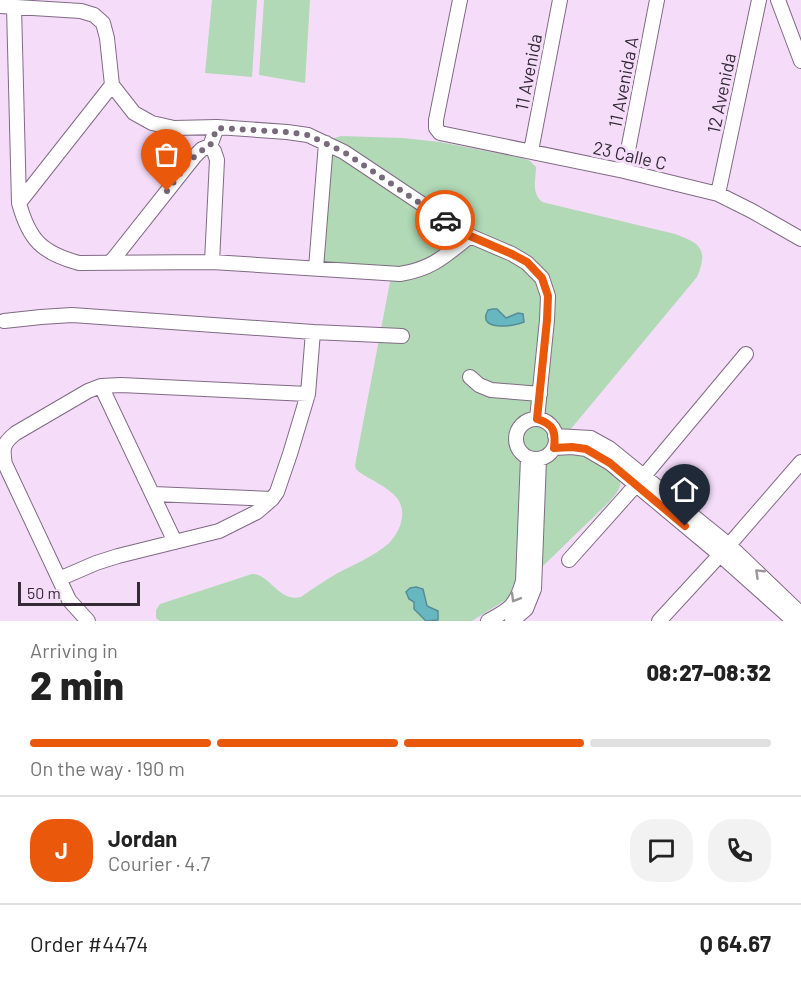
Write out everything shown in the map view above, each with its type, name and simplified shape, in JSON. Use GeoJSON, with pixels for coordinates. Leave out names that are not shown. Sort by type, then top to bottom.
{"type":"FeatureCollection","features":[{"type":"Feature","properties":{"kind":"street","name":"23 Calle C"},"geometry":{"type":"LineString","coordinates":[[460,0],[436,120],[436,128],[440,133],[624,171],[718,194],[801,239]]}},
{"type":"Feature","properties":{"kind":"street","name":"11 Avenida"},"geometry":{"type":"LineString","coordinates":[[531,151],[560,0]]}},
{"type":"Feature","properties":{"kind":"street","name":"11 Avenida A"},"geometry":{"type":"LineString","coordinates":[[624,171],[657,0]]}},
{"type":"Feature","properties":{"kind":"street","name":"12 Avenida"},"geometry":{"type":"LineString","coordinates":[[718,194],[759,0]]}},
{"type":"Feature","properties":{"kind":"street"},"geometry":{"type":"LineString","coordinates":[[778,0],[801,61]]}},
{"type":"Feature","properties":{"kind":"street"},"geometry":{"type":"LineString","coordinates":[[470,236],[440,260],[417,271],[400,274],[212,262],[79,262],[62,258],[46,250],[36,239],[24,222],[19,203],[7,6],[81,11],[94,15],[103,23],[107,38],[112,85],[134,113],[152,123],[174,128],[217,128],[308,135],[344,152],[470,236],[527,262],[542,278],[548,296],[537,419]]}},
{"type":"Feature","properties":{"kind":"street"},"geometry":{"type":"LineString","coordinates":[[19,203],[112,85]]}},
{"type":"Feature","properties":{"kind":"street"},"geometry":{"type":"LineString","coordinates":[[111,262],[195,156],[202,149],[210,146],[217,128]]}},
{"type":"Feature","properties":{"kind":"street"},"geometry":{"type":"LineString","coordinates":[[316,268],[326,142]]}},
{"type":"Feature","properties":{"kind":"street"},"geometry":{"type":"LineString","coordinates":[[210,146],[217,160],[212,262]]}},
{"type":"Feature","properties":{"kind":"street"},"geometry":{"type":"LineString","coordinates":[[4,321],[72,315],[402,336]]}},
{"type":"Feature","properties":{"kind":"street"},"geometry":{"type":"LineString","coordinates":[[59,579],[96,562],[219,531],[257,512],[272,499],[277,492],[308,394],[313,332]]}},
{"type":"Feature","properties":{"kind":"street"},"geometry":{"type":"LineString","coordinates":[[569,560],[640,481],[746,354]]}},
{"type":"Feature","properties":{"kind":"street"},"geometry":{"type":"LineString","coordinates":[[470,377],[479,385],[491,390],[540,394]]}},
{"type":"Feature","properties":{"kind":"street"},"geometry":{"type":"LineString","coordinates":[[88,621],[69,600],[5,464],[2,451],[7,440],[88,391],[102,386],[308,394]]}},
{"type":"Feature","properties":{"kind":"street"},"geometry":{"type":"LineString","coordinates":[[102,386],[175,542]]}},
{"type":"Feature","properties":{"kind":"street"},"geometry":{"type":"LineString","coordinates":[[537,419],[546,422],[552,428],[555,442],[548,455],[534,459],[519,451],[516,440],[518,429],[526,422],[537,419]]}},
{"type":"Feature","properties":{"kind":"street"},"geometry":{"type":"LineString","coordinates":[[555,442],[586,449],[640,481],[801,614]]}},
{"type":"Feature","properties":{"kind":"street"},"geometry":{"type":"LineString","coordinates":[[488,621],[507,611],[519,596],[523,581],[534,459]]}},
{"type":"Feature","properties":{"kind":"street"},"geometry":{"type":"LineString","coordinates":[[512,621],[526,609],[534,589],[534,459]]}},
{"type":"Feature","properties":{"kind":"street"},"geometry":{"type":"LineString","coordinates":[[659,621],[801,462]]}},
{"type":"Feature","properties":{"kind":"street"},"geometry":{"type":"LineString","coordinates":[[153,494],[272,499]]}},
{"type":"Feature","properties":{"kind":"street"},"geometry":{"type":"LineString","coordinates":[[724,550],[794,621]]}},
{"type":"Feature","properties":{"kind":"shaded area"},"geometry":{"type":"Polygon","coordinates":[[[212,0],[257,0],[252,77],[205,73],[212,0]]]}},
{"type":"Feature","properties":{"kind":"shaded area"},"geometry":{"type":"Polygon","coordinates":[[[264,0],[310,0],[305,83],[259,75],[264,0]]]}},
{"type":"Feature","properties":{"kind":"shaded area"},"geometry":{"type":"Polygon","coordinates":[[[341,136],[440,142],[522,158],[530,161],[536,167],[535,190],[542,202],[675,234],[700,248],[702,260],[697,277],[565,438],[581,453],[619,476],[620,487],[608,503],[512,596],[472,621],[160,621],[156,618],[156,610],[160,604],[252,574],[264,578],[287,596],[301,597],[383,548],[399,528],[402,510],[397,498],[359,472],[355,465],[390,282],[321,266],[331,139],[341,136]]]}},
{"type":"Feature","properties":{"kind":"shaded area"},"geometry":{"type":"Polygon","coordinates":[[[497,309],[506,318],[518,313],[523,314],[524,322],[505,326],[491,324],[486,317],[488,310],[497,309]]]}},
{"type":"Feature","properties":{"kind":"shaded area"},"geometry":{"type":"Polygon","coordinates":[[[416,587],[423,589],[427,606],[438,611],[438,620],[426,621],[414,609],[414,602],[409,599],[406,592],[416,587]]]}},
{"type":"Feature","properties":{"kind":"way so far"},"geometry":{"type":"LineString","coordinates":[[167,191],[195,156],[202,149],[210,146],[217,128],[287,132],[308,135],[344,152],[445,220]]}},
{"type":"Feature","properties":{"kind":"route"},"geometry":{"type":"LineString","coordinates":[[445,220],[470,236],[527,262],[542,278],[548,296],[537,419],[546,422],[552,428],[555,435],[554,448],[586,449],[610,463],[685,526]]}}]}
